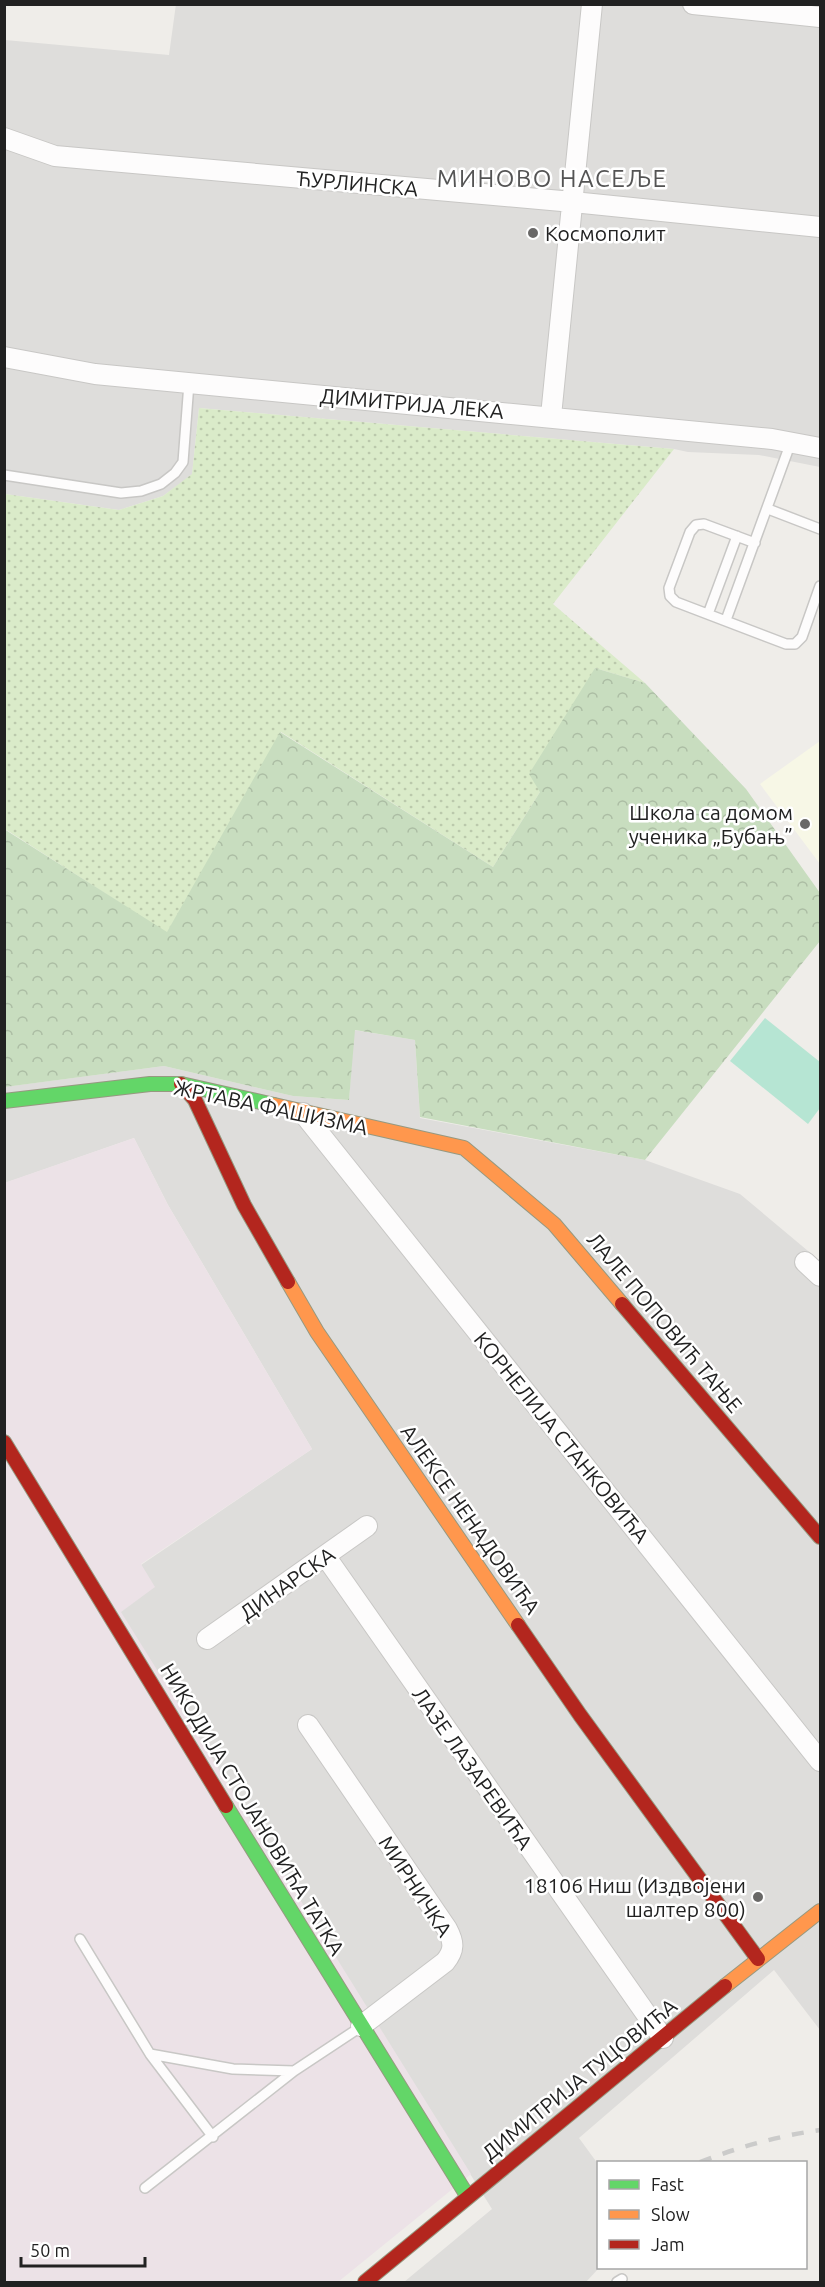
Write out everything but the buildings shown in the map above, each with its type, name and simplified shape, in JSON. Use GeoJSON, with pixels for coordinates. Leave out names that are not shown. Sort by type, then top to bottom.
{"type":"FeatureCollection","features":[{"type":"Feature","properties":{"kind":"street"},"geometry":{"type":"LineString","coordinates":[[551,416],[592,4]]}},
{"type":"Feature","properties":{"kind":"street"},"geometry":{"type":"LineString","coordinates":[[693,4],[820,17]]}},
{"type":"Feature","properties":{"kind":"street","name":"ЋУРЛИНСКА"},"geometry":{"type":"LineString","coordinates":[[4,138],[54,156],[573,202],[820,227]]}},
{"type":"Feature","properties":{"kind":"street","name":"ДИМИТРИЈА ЛЕКА"},"geometry":{"type":"LineString","coordinates":[[4,357],[95,374],[551,416],[772,439],[820,448]]}},
{"type":"Feature","properties":{"kind":"street","name":"ЖРТАВА ФАШИЗМА"},"geometry":{"type":"LineString","coordinates":[[4,1101],[21,1101],[150,1084],[181,1084],[464,1148]]}},
{"type":"Feature","properties":{"kind":"street","name":"АЛЕКСЕ НЕНАДОВИЋА"},"geometry":{"type":"LineString","coordinates":[[181,1084],[195,1100],[204,1116],[214,1144],[244,1205],[317,1332],[580,1715],[758,1959]]}},
{"type":"Feature","properties":{"kind":"street","name":"КОРНЕЛИЈА СТАНКОВИЋА"},"geometry":{"type":"LineString","coordinates":[[303,1113],[820,1761]]}},
{"type":"Feature","properties":{"kind":"street","name":"ЛАЛЕ ПОПОВИЋ ТАЊЕ"},"geometry":{"type":"LineString","coordinates":[[464,1148],[554,1224],[820,1537]]}},
{"type":"Feature","properties":{"kind":"street"},"geometry":{"type":"LineString","coordinates":[[805,1262],[820,1276]]}},
{"type":"Feature","properties":{"kind":"street","name":"НИКОДИЈА СТОЈАНОВИЋА ТАТКА"},"geometry":{"type":"LineString","coordinates":[[4,1442],[468,2197]]}},
{"type":"Feature","properties":{"kind":"street","name":"ДИНАРСКА"},"geometry":{"type":"LineString","coordinates":[[207,1639],[367,1526]]}},
{"type":"Feature","properties":{"kind":"street","name":"ЛАЗЕ ЛАЗАРЕВИЋА"},"geometry":{"type":"LineString","coordinates":[[326,1557],[663,2038]]}},
{"type":"Feature","properties":{"kind":"street","name":"МИРНИЧКА"},"geometry":{"type":"LineString","coordinates":[[308,1725],[447,1929],[453,1946],[452,1954],[445,1962],[361,2026]]}},
{"type":"Feature","properties":{"kind":"street","name":"ДИМИТРИЈА ТУЦОВИЋА"},"geometry":{"type":"LineString","coordinates":[[365,2283],[758,1959],[820,1911]]}},
{"type":"Feature","properties":{"kind":"lane"},"geometry":{"type":"LineString","coordinates":[[4,475],[121,493],[141,491],[161,484],[175,473],[183,462],[189,383]]}},
{"type":"Feature","properties":{"kind":"lane"},"geometry":{"type":"LineString","coordinates":[[726,620],[791,442]]}},
{"type":"Feature","properties":{"kind":"lane"},"geometry":{"type":"LineString","coordinates":[[768,509],[820,529]]}},
{"type":"Feature","properties":{"kind":"lane"},"geometry":{"type":"LineString","coordinates":[[755,543],[704,524],[696,525],[690,532],[669,588],[670,596],[676,602],[786,644],[795,644],[802,637],[820,586]]}},
{"type":"Feature","properties":{"kind":"lane"},"geometry":{"type":"LineString","coordinates":[[708,614],[737,536]]}},
{"type":"Feature","properties":{"kind":"lane"},"geometry":{"type":"LineString","coordinates":[[80,1939],[150,2054],[213,2137]]}},
{"type":"Feature","properties":{"kind":"lane"},"geometry":{"type":"LineString","coordinates":[[145,2188],[213,2137],[294,2071],[361,2026]]}},
{"type":"Feature","properties":{"kind":"lane"},"geometry":{"type":"LineString","coordinates":[[150,2054],[233,2069],[294,2071]]}},
{"type":"Feature","properties":{"kind":"shaded area"},"geometry":{"type":"Polygon","coordinates":[[[176,4],[820,5],[820,467],[759,455],[688,452],[199,408],[192,475],[163,496],[119,510],[5,494],[5,40],[169,55],[176,4]]]}},
{"type":"Feature","properties":{"kind":"shaded area","name":"Школа са домом ученика „Бубањ”"},"geometry":{"type":"Polygon","coordinates":[[[820,741],[820,864],[760,784],[820,741]]]}},
{"type":"Feature","properties":{"kind":"shaded area"},"geometry":{"type":"Polygon","coordinates":[[[354,1030],[415,1040],[420,1118],[645,1160],[740,1194],[820,1261],[820,2030],[774,1970],[579,2138],[597,2163],[598,2269],[586,2282],[404,2282],[492,2209],[120,1612],[141,1565],[312,1449],[168,1205],[134,1138],[5,1183],[4,1087],[164,1066],[293,1096],[349,1100],[354,1030]]]}},
{"type":"Feature","properties":{"kind":"shaded area"},"geometry":{"type":"Polygon","coordinates":[[[134,1138],[168,1205],[312,1449],[141,1564],[155,1587],[121,1612],[471,2174],[338,2282],[5,2282],[4,1183],[134,1138]]]}},
{"type":"Feature","properties":{"kind":"green space"},"geometry":{"type":"Polygon","coordinates":[[[199,408],[674,449],[553,604],[645,683],[595,668],[540,792],[493,867],[281,732],[167,933],[5,829],[5,494],[119,510],[163,496],[192,474],[199,408]]]}},
{"type":"Feature","properties":{"kind":"green space"},"geometry":{"type":"Polygon","coordinates":[[[595,668],[645,683],[746,789],[820,893],[820,941],[645,1160],[420,1117],[415,1040],[355,1030],[349,1100],[293,1096],[164,1066],[5,1087],[4,829],[167,932],[280,732],[493,867],[540,792],[529,774],[595,668]]]}},
{"type":"Feature","properties":{"kind":"green space"},"geometry":{"type":"Polygon","coordinates":[[[765,1018],[820,1062],[820,1108],[808,1124],[730,1061],[765,1018]]]}},
{"type":"Feature","properties":{"kind":"railway"},"geometry":{"type":"LineString","coordinates":[[703,2161],[789,2135],[820,2130]]}},
{"type":"Feature","properties":{"kind":"traffic: fast"},"geometry":{"type":"LineString","coordinates":[[4,1101],[150,1084],[181,1084],[274,1105]]}},
{"type":"Feature","properties":{"kind":"traffic: fast"},"geometry":{"type":"LineString","coordinates":[[226,1806],[468,2197]]}},
{"type":"Feature","properties":{"kind":"traffic: slow"},"geometry":{"type":"LineString","coordinates":[[274,1105],[464,1148],[554,1224],[622,1304]]}},
{"type":"Feature","properties":{"kind":"traffic: slow"},"geometry":{"type":"LineString","coordinates":[[288,1282],[317,1332],[518,1625]]}},
{"type":"Feature","properties":{"kind":"traffic: slow"},"geometry":{"type":"LineString","coordinates":[[725,1986],[820,1911]]}},
{"type":"Feature","properties":{"kind":"traffic: jam"},"geometry":{"type":"LineString","coordinates":[[181,1084],[195,1100],[244,1205],[288,1282]]}},
{"type":"Feature","properties":{"kind":"traffic: jam"},"geometry":{"type":"LineString","coordinates":[[622,1304],[820,1537]]}},
{"type":"Feature","properties":{"kind":"traffic: jam"},"geometry":{"type":"LineString","coordinates":[[4,1442],[226,1806]]}},
{"type":"Feature","properties":{"kind":"traffic: jam"},"geometry":{"type":"LineString","coordinates":[[518,1625],[580,1715],[758,1959]]}},
{"type":"Feature","properties":{"kind":"traffic: jam"},"geometry":{"type":"LineString","coordinates":[[365,2282],[725,1986]]}},
{"type":"Feature","properties":{"kind":"place","name":"Космополит"},"geometry":{"type":"Point","coordinates":[533,233]}},
{"type":"Feature","properties":{"kind":"place","name":"Школа са домом ученика „Бубањ”"},"geometry":{"type":"Point","coordinates":[805,824]}},
{"type":"Feature","properties":{"kind":"place","name":"18106 Ниш (Издвојени шалтер 800)"},"geometry":{"type":"Point","coordinates":[758,1897]}},
{"type":"Feature","properties":{"kind":"district","name":"МИНОВО НАСЕЉЕ"},"geometry":{"type":"Point","coordinates":[552,178]}}]}
